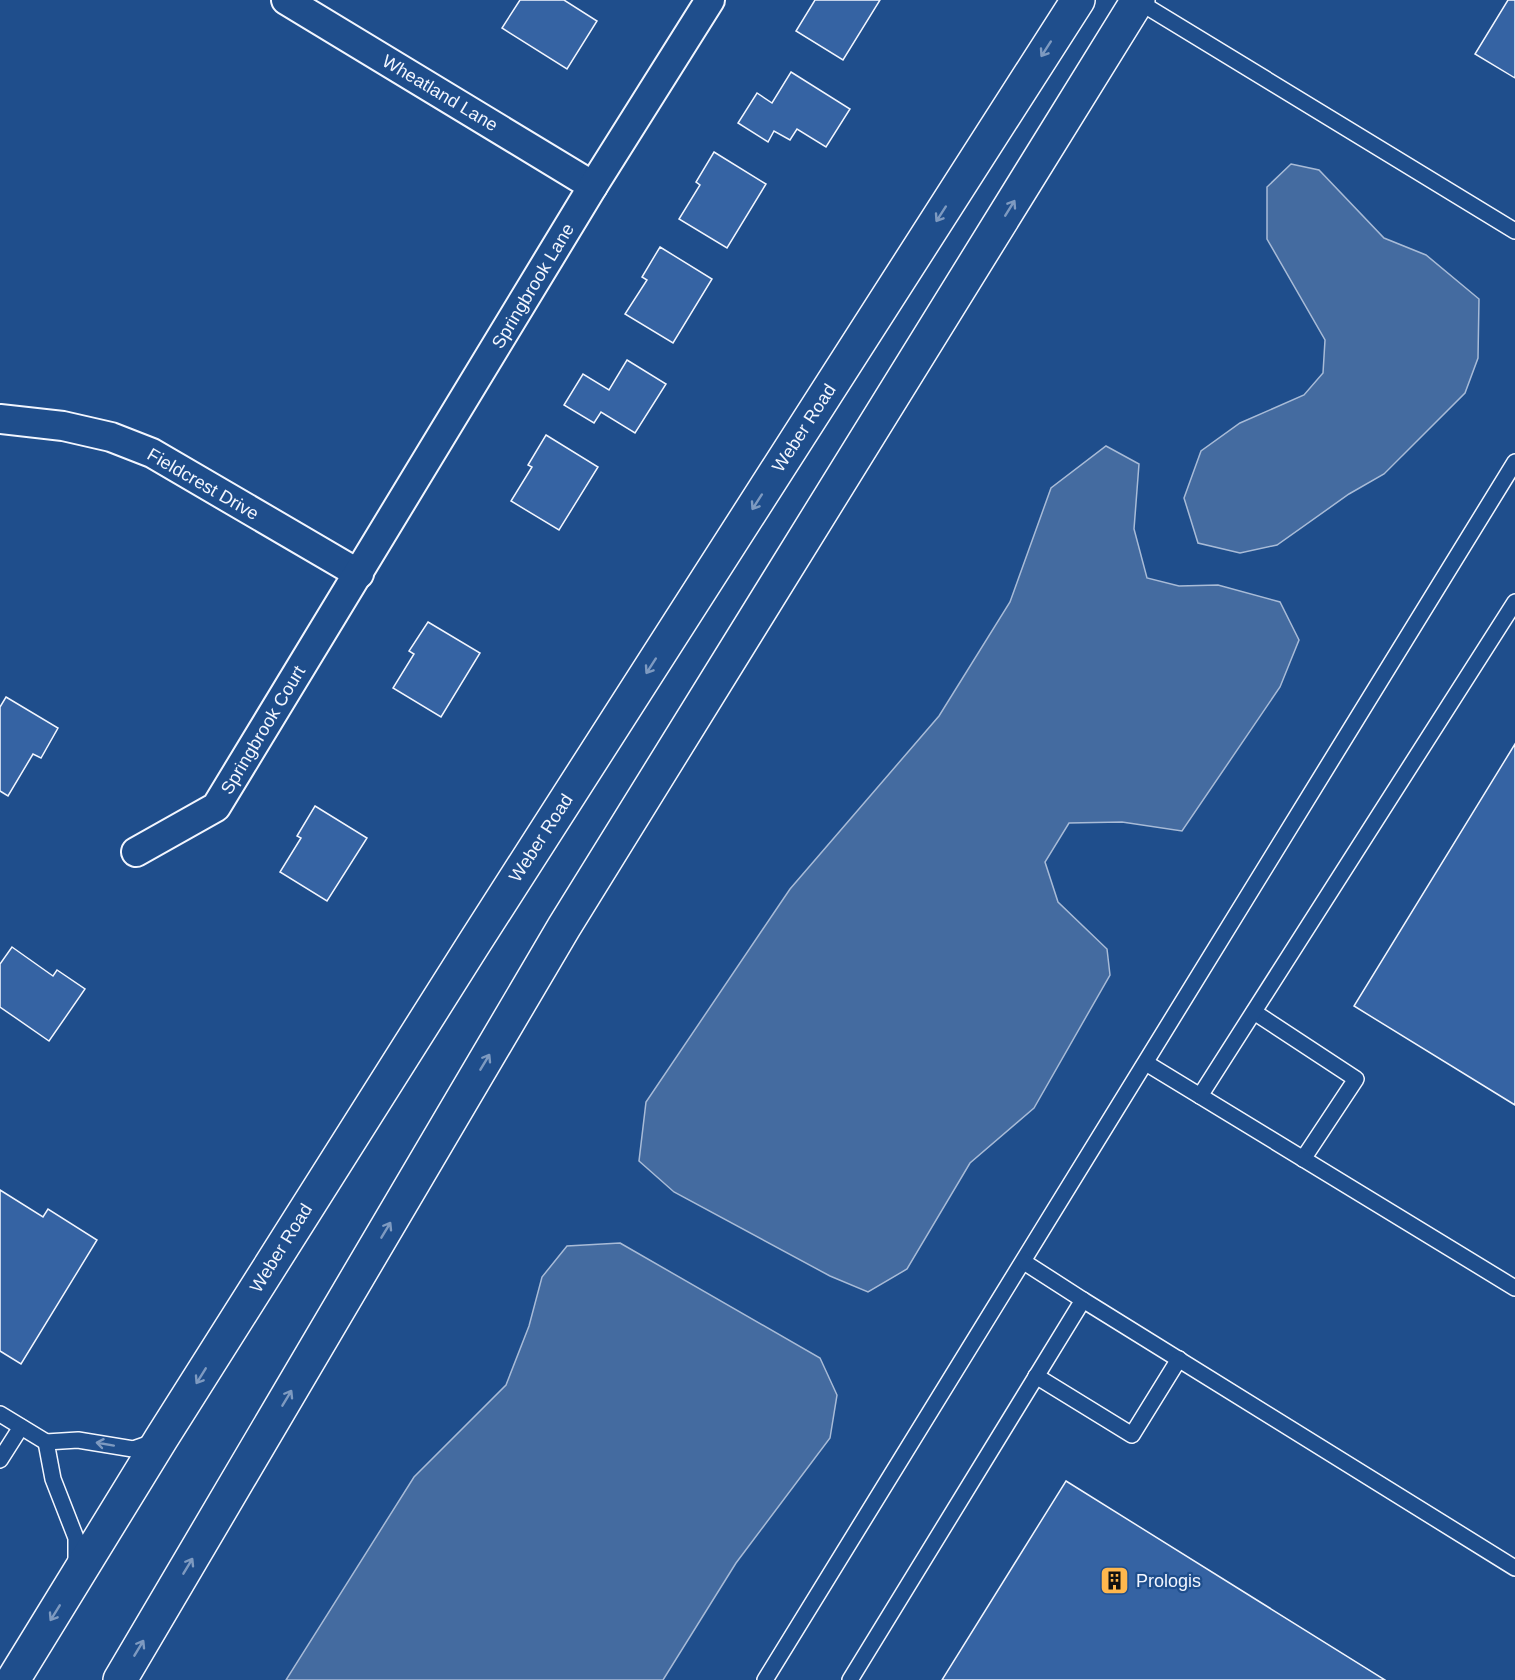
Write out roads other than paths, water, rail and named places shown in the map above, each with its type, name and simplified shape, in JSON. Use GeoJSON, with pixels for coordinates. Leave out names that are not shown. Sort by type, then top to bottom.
{"type":"FeatureCollection","features":[{"type":"Feature","properties":{"kind":"main road","name":"Weber Road"},"geometry":{"type":"LineString","coordinates":[[13,1680],[161,1439],[473,945],[1078,0]]}},
{"type":"Feature","properties":{"kind":"main road"},"geometry":{"type":"LineString","coordinates":[[120,1680],[564,927],[1137,0]]}},
{"type":"Feature","properties":{"kind":"street","name":"Wheatland Lane"},"geometry":{"type":"LineString","coordinates":[[286,0],[593,186]]}},
{"type":"Feature","properties":{"kind":"street","name":"Springbrook Lane"},"geometry":{"type":"LineString","coordinates":[[359,574],[593,186],[710,0]]}},
{"type":"Feature","properties":{"kind":"street","name":"Fieldcrest Drive"},"geometry":{"type":"LineString","coordinates":[[0,419],[63,426],[111,437],[152,453],[359,574]]}},
{"type":"Feature","properties":{"kind":"street","name":"Springbrook Court"},"geometry":{"type":"LineString","coordinates":[[136,852],[216,807],[359,574]]}},
{"type":"Feature","properties":{"kind":"lane"},"geometry":{"type":"LineString","coordinates":[[1137,0],[1515,231]]}},
{"type":"Feature","properties":{"kind":"lane"},"geometry":{"type":"LineString","coordinates":[[765,1680],[1515,462]]}},
{"type":"Feature","properties":{"kind":"lane"},"geometry":{"type":"LineString","coordinates":[[1200,1096],[1515,602]]}},
{"type":"Feature","properties":{"kind":"lane"},"geometry":{"type":"LineString","coordinates":[[1254,1012],[1356,1079],[1304,1159]]}},
{"type":"Feature","properties":{"kind":"lane"},"geometry":{"type":"LineString","coordinates":[[1146,1063],[1515,1288]]}},
{"type":"Feature","properties":{"kind":"lane"},"geometry":{"type":"LineString","coordinates":[[1024,1262],[1515,1568]]}},
{"type":"Feature","properties":{"kind":"lane"},"geometry":{"type":"LineString","coordinates":[[850,1680],[1083,1300]]}},
{"type":"Feature","properties":{"kind":"lane"},"geometry":{"type":"LineString","coordinates":[[1036,1376],[1132,1435],[1179,1359]]}},
{"type":"Feature","properties":{"kind":"lane"},"geometry":{"type":"LineString","coordinates":[[0,1414],[45,1442],[78,1440],[133,1449],[161,1439]]}},
{"type":"Feature","properties":{"kind":"lane"},"geometry":{"type":"LineString","coordinates":[[0,1460],[21,1427]]}},
{"type":"Feature","properties":{"kind":"lane"},"geometry":{"type":"LineString","coordinates":[[45,1442],[53,1479],[76,1538],[76,1578]]}},
{"type":"Feature","properties":{"kind":"water"},"geometry":{"type":"Polygon","coordinates":[[[1291,164],[1319,170],[1384,238],[1426,255],[1479,299],[1478,358],[1465,393],[1384,474],[1349,494],[1277,545],[1240,553],[1198,543],[1184,498],[1201,451],[1240,423],[1304,395],[1323,373],[1325,340],[1267,239],[1267,187],[1291,164]]]}},
{"type":"Feature","properties":{"kind":"water"},"geometry":{"type":"Polygon","coordinates":[[[1106,446],[1139,464],[1134,529],[1147,578],[1179,586],[1218,585],[1280,602],[1299,640],[1280,687],[1182,831],[1122,822],[1069,823],[1045,862],[1058,902],[1107,949],[1110,975],[1034,1108],[970,1163],[907,1269],[868,1292],[830,1276],[674,1192],[639,1161],[646,1102],[790,889],[939,716],[1010,602],[1051,488],[1106,446]]]}},
{"type":"Feature","properties":{"kind":"water"},"geometry":{"type":"Polygon","coordinates":[[[620,1243],[820,1358],[837,1395],[830,1438],[736,1563],[663,1680],[286,1680],[414,1477],[506,1385],[529,1326],[542,1277],[567,1246],[620,1243]]]}},
{"type":"Feature","properties":{"kind":"place","name":"Prologis"},"geometry":{"type":"Point","coordinates":[1115,1581]}}]}
